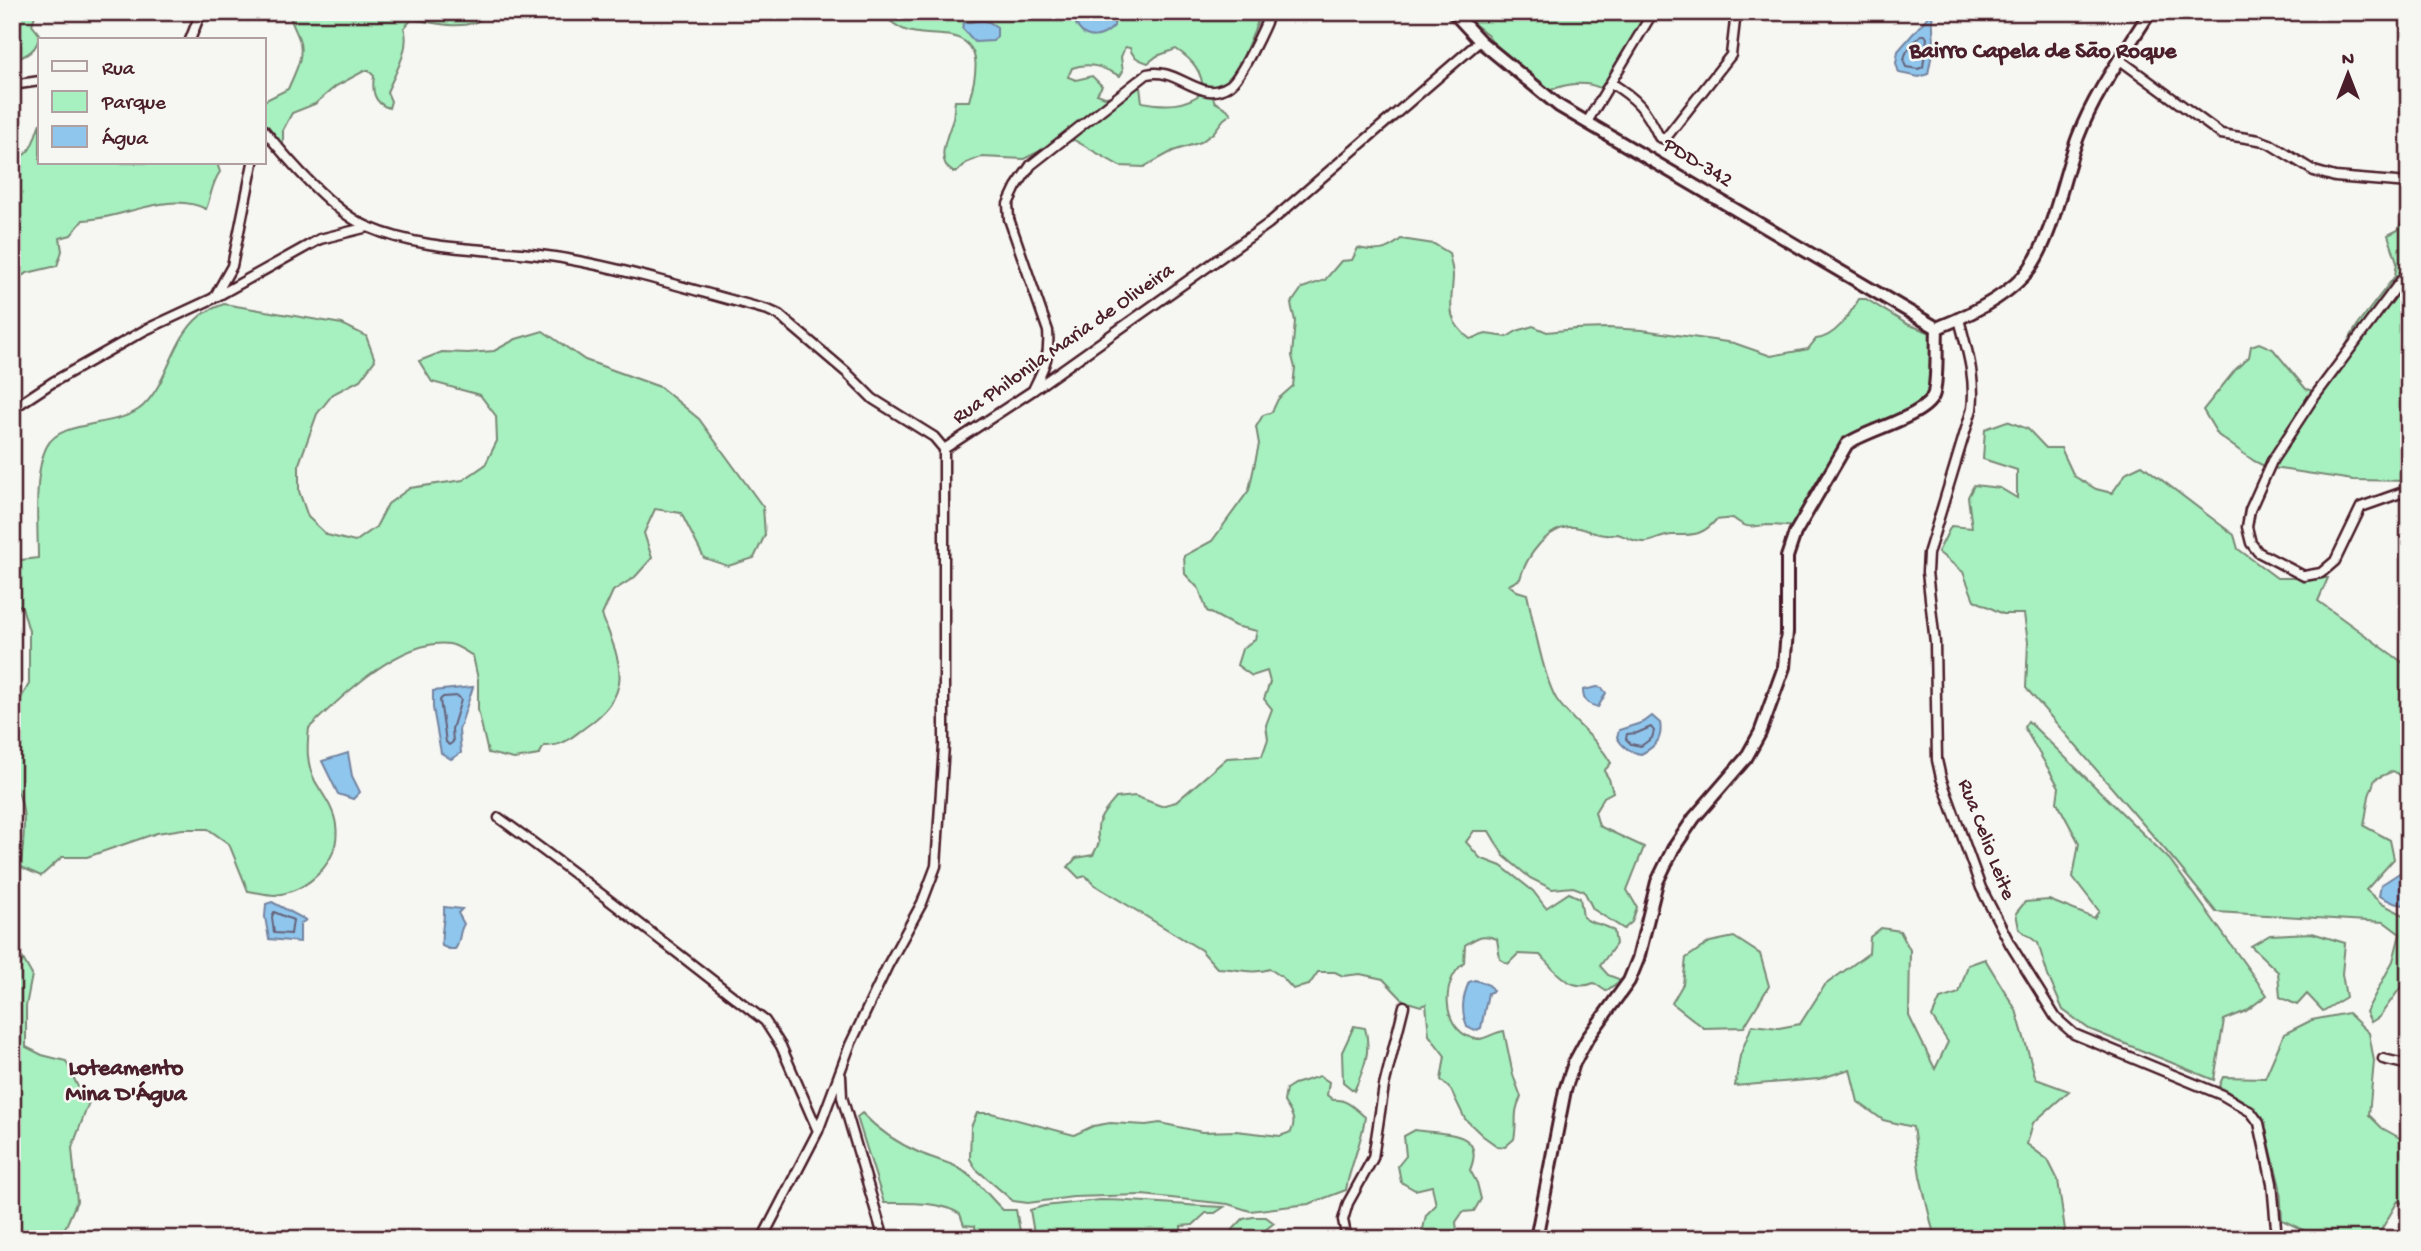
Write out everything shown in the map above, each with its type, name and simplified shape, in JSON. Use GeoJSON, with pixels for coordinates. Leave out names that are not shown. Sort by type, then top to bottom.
{"type":"FeatureCollection","features":[{"type":"Feature","properties":{"kind":"street"},"geometry":{"type":"LineString","coordinates":[[191,38],[201,12]]}},
{"type":"Feature","properties":{"kind":"street"},"geometry":{"type":"LineString","coordinates":[[1032,391],[1050,350],[1048,331],[1009,219],[1009,204],[1016,187],[1031,165],[1147,74],[1165,73],[1205,91],[1229,86],[1239,76],[1269,12]]}},
{"type":"Feature","properties":{"kind":"street","name":"PDD-342"},"geometry":{"type":"LineString","coordinates":[[1453,12],[1480,41],[1559,106],[1937,328]]}},
{"type":"Feature","properties":{"kind":"street"},"geometry":{"type":"LineString","coordinates":[[1587,122],[1653,12]]}},
{"type":"Feature","properties":{"kind":"street"},"geometry":{"type":"LineString","coordinates":[[1611,83],[1628,93],[1646,111],[1659,137],[1665,139],[1731,55],[1736,12]]}},
{"type":"Feature","properties":{"kind":"street"},"geometry":{"type":"LineString","coordinates":[[1536,1239],[1565,1090],[1574,1063],[1629,981],[1638,959],[1657,882],[1673,849],[1694,818],[1746,758],[1760,733],[1784,667],[1787,557],[1795,533],[1847,444],[1860,435],[1928,405],[1934,393],[1937,328],[1959,319],[2011,288],[2030,268],[2042,247],[2078,136],[2095,100],[2150,12]]}},
{"type":"Feature","properties":{"kind":"street","name":"Rua Philonila Maria de Oliveira"},"geometry":{"type":"LineString","coordinates":[[266,132],[345,214],[368,227],[409,240],[570,260],[768,310],[789,323],[873,399],[934,437],[944,449],[1032,391],[1268,223],[1480,41]]}},
{"type":"Feature","properties":{"kind":"street"},"geometry":{"type":"LineString","coordinates":[[2120,61],[2221,134],[2270,144],[2314,172],[2335,177],[2409,183]]}},
{"type":"Feature","properties":{"kind":"street"},"geometry":{"type":"LineString","coordinates":[[12,85],[38,81]]}},
{"type":"Feature","properties":{"kind":"street"},"geometry":{"type":"LineString","coordinates":[[214,298],[232,267],[253,164]]}},
{"type":"Feature","properties":{"kind":"street"},"geometry":{"type":"LineString","coordinates":[[12,409],[53,382],[145,330],[214,298],[320,239],[368,227]]}},
{"type":"Feature","properties":{"kind":"street"},"geometry":{"type":"LineString","coordinates":[[2409,270],[2312,400],[2272,461],[2250,510],[2247,527],[2251,543],[2258,552],[2304,576],[2321,573],[2335,561],[2361,507],[2409,490]]}},
{"type":"Feature","properties":{"kind":"street","name":"Rua Celio Leite"},"geometry":{"type":"LineString","coordinates":[[1959,319],[1973,370],[1972,409],[1928,554],[1927,572],[1935,643],[1937,760],[1941,778],[1981,888],[2010,944],[2056,1018],[2074,1034],[2222,1095],[2251,1112],[2259,1123],[2272,1183],[2277,1239]]}},
{"type":"Feature","properties":{"kind":"street"},"geometry":{"type":"LineString","coordinates":[[762,1239],[818,1131],[850,1045],[888,965],[922,903],[936,866],[944,745],[944,449]]}},
{"type":"Feature","properties":{"kind":"street"},"geometry":{"type":"LineString","coordinates":[[499,818],[562,863],[765,1021],[782,1046],[818,1131]]}},
{"type":"Feature","properties":{"kind":"street"},"geometry":{"type":"LineString","coordinates":[[1347,1239],[1343,1220],[1348,1203],[1373,1158],[1384,1086],[1404,1006]]}},
{"type":"Feature","properties":{"kind":"street"},"geometry":{"type":"LineString","coordinates":[[2383,1059],[2409,1065]]}},
{"type":"Feature","properties":{"kind":"street"},"geometry":{"type":"LineString","coordinates":[[841,1073],[842,1097],[884,1239]]}},
{"type":"Feature","properties":{"kind":"green space"},"geometry":{"type":"Polygon","coordinates":[[[12,12],[36,12],[32,25],[39,34],[37,44],[27,54],[12,61],[12,12]]]}},
{"type":"Feature","properties":{"kind":"green space"},"geometry":{"type":"Polygon","coordinates":[[[289,12],[498,12],[473,23],[458,25],[412,19],[404,28],[404,52],[387,92],[391,101],[389,108],[380,103],[375,95],[374,76],[369,71],[364,71],[336,86],[315,104],[292,113],[283,130],[283,144],[266,136],[266,100],[288,89],[298,65],[301,52],[299,39],[289,12]]]}},
{"type":"Feature","properties":{"kind":"green space"},"geometry":{"type":"Polygon","coordinates":[[[879,12],[1253,12],[1258,21],[1234,79],[1212,96],[1215,102],[1231,114],[1201,142],[1173,151],[1144,167],[1120,166],[1074,140],[1046,148],[1024,159],[981,157],[953,172],[944,161],[944,147],[953,119],[955,101],[969,101],[975,72],[973,53],[962,40],[951,36],[908,31],[879,12]],[[1125,47],[1121,57],[1123,71],[1120,76],[1103,68],[1085,65],[1072,68],[1068,77],[1076,80],[1092,76],[1102,86],[1097,94],[1105,97],[1140,87],[1142,102],[1158,104],[1182,103],[1203,92],[1196,67],[1176,49],[1157,56],[1148,63],[1136,58],[1130,48],[1125,47]]]}},
{"type":"Feature","properties":{"kind":"green space"},"geometry":{"type":"Polygon","coordinates":[[[1459,12],[1652,12],[1637,39],[1635,51],[1600,88],[1573,84],[1546,92],[1499,60],[1488,35],[1459,12]]]}},
{"type":"Feature","properties":{"kind":"green space"},"geometry":{"type":"Polygon","coordinates":[[[38,128],[38,164],[217,164],[220,172],[206,209],[191,204],[161,204],[83,220],[71,235],[60,238],[62,251],[57,266],[27,273],[12,281],[12,161],[25,154],[38,128]]]}},
{"type":"Feature","properties":{"kind":"green space"},"geometry":{"type":"Polygon","coordinates":[[[2409,207],[2409,481],[2353,480],[2266,467],[2254,461],[2218,435],[2203,410],[2249,357],[2251,346],[2259,343],[2273,349],[2306,389],[2314,391],[2334,366],[2358,324],[2395,276],[2397,262],[2388,235],[2398,230],[2409,207]]]}},
{"type":"Feature","properties":{"kind":"green space"},"geometry":{"type":"Polygon","coordinates":[[[1401,239],[1434,244],[1449,253],[1453,273],[1451,310],[1456,325],[1470,339],[1486,334],[1507,337],[1533,326],[1547,332],[1608,328],[1734,343],[1771,356],[1808,349],[1816,339],[1836,330],[1859,299],[1866,299],[1907,324],[1931,333],[1928,394],[1922,404],[1853,434],[1836,453],[1795,527],[1749,526],[1733,518],[1716,520],[1697,534],[1669,535],[1643,542],[1617,534],[1602,535],[1574,527],[1564,528],[1555,531],[1540,544],[1527,561],[1520,579],[1509,585],[1527,594],[1543,665],[1557,700],[1611,763],[1604,771],[1613,792],[1604,797],[1595,812],[1599,826],[1644,847],[1627,890],[1637,907],[1632,922],[1624,929],[1593,909],[1584,891],[1573,887],[1552,889],[1530,878],[1504,856],[1489,831],[1474,831],[1466,842],[1480,858],[1501,866],[1533,891],[1546,908],[1569,893],[1580,898],[1583,917],[1614,931],[1616,944],[1600,966],[1608,975],[1621,980],[1606,991],[1594,983],[1578,985],[1557,974],[1540,955],[1518,954],[1508,964],[1500,959],[1497,939],[1492,937],[1481,937],[1465,945],[1464,963],[1451,980],[1448,992],[1450,1014],[1462,1033],[1472,1038],[1481,1039],[1504,1031],[1513,1075],[1521,1097],[1517,1108],[1514,1139],[1505,1147],[1497,1146],[1465,1119],[1451,1090],[1441,1080],[1445,1056],[1429,1035],[1426,1004],[1421,1006],[1404,1001],[1383,979],[1360,974],[1343,976],[1335,972],[1318,972],[1309,985],[1293,989],[1270,969],[1251,971],[1217,968],[1201,950],[1093,884],[1086,876],[1079,878],[1068,867],[1076,858],[1093,855],[1099,843],[1098,829],[1101,818],[1116,798],[1135,796],[1161,806],[1176,802],[1227,758],[1262,756],[1268,739],[1266,725],[1272,709],[1264,699],[1270,682],[1267,671],[1252,676],[1237,665],[1242,649],[1255,639],[1257,631],[1235,626],[1207,611],[1199,589],[1185,574],[1184,556],[1212,541],[1249,490],[1259,444],[1256,427],[1263,415],[1272,412],[1278,399],[1293,386],[1295,321],[1291,304],[1302,288],[1325,280],[1341,261],[1352,260],[1358,248],[1381,250],[1401,239]]]}},
{"type":"Feature","properties":{"kind":"green space"},"geometry":{"type":"Polygon","coordinates":[[[224,304],[342,324],[366,336],[375,360],[360,380],[333,394],[317,414],[299,464],[299,491],[308,517],[327,535],[355,542],[376,527],[388,504],[410,488],[463,480],[485,465],[497,441],[496,416],[480,395],[432,382],[419,361],[442,352],[494,351],[516,339],[543,331],[585,360],[660,387],[699,419],[763,507],[765,535],[754,558],[728,566],[704,558],[681,513],[655,509],[644,533],[652,558],[635,577],[613,591],[602,615],[618,664],[620,678],[617,691],[600,716],[565,742],[544,746],[539,755],[514,759],[488,753],[478,710],[478,679],[473,656],[458,647],[449,644],[431,645],[411,650],[373,672],[309,728],[310,768],[333,813],[336,838],[328,862],[311,881],[300,888],[275,895],[248,891],[229,844],[208,829],[157,833],[87,857],[62,857],[41,876],[21,867],[23,812],[18,791],[12,782],[12,709],[16,707],[29,684],[29,631],[22,607],[12,601],[12,561],[38,558],[37,500],[43,457],[54,437],[65,431],[120,418],[143,406],[159,385],[191,325],[202,314],[224,304]]]}},
{"type":"Feature","properties":{"kind":"green space"},"geometry":{"type":"Polygon","coordinates":[[[2007,421],[2028,429],[2046,448],[2061,448],[2074,476],[2096,489],[2112,493],[2127,472],[2142,465],[2234,535],[2238,549],[2277,578],[2328,578],[2318,601],[2409,667],[2409,780],[2393,771],[2375,779],[2364,826],[2390,840],[2394,859],[2366,890],[2382,904],[2404,915],[2409,923],[2409,959],[2401,987],[2379,1017],[2371,1022],[2366,1012],[2393,961],[2400,934],[2384,922],[2216,912],[2026,688],[2028,642],[2024,614],[2003,614],[1974,600],[1963,572],[1938,552],[1951,526],[1972,528],[1968,497],[1974,485],[2000,488],[2017,498],[2017,470],[1983,459],[1985,429],[2007,421]]]}},
{"type":"Feature","properties":{"kind":"green space"},"geometry":{"type":"Polygon","coordinates":[[[2028,721],[2170,860],[2267,995],[2246,1011],[2224,1020],[2214,1080],[2089,1029],[2063,1010],[2048,976],[2038,943],[2019,929],[2016,913],[2025,902],[2049,900],[2094,918],[2099,911],[2073,877],[2079,843],[2057,802],[2059,787],[2024,727],[2028,721]]]}},
{"type":"Feature","properties":{"kind":"green space"},"geometry":{"type":"Polygon","coordinates":[[[1881,928],[1900,931],[1910,950],[1909,1016],[1935,1069],[1948,1042],[1932,1017],[1940,999],[1959,993],[1968,965],[1985,959],[2016,1010],[2036,1079],[2069,1091],[2033,1123],[2027,1144],[2048,1160],[2058,1180],[2065,1230],[2058,1239],[1935,1239],[1920,1176],[1913,1127],[1883,1120],[1858,1102],[1850,1069],[1819,1079],[1735,1086],[1740,1056],[1752,1025],[1779,1028],[1800,1024],[1825,985],[1869,953],[1870,937],[1881,928]]]}},
{"type":"Feature","properties":{"kind":"green space"},"geometry":{"type":"Polygon","coordinates":[[[2312,933],[2345,943],[2342,974],[2346,997],[2323,1011],[2307,994],[2297,1005],[2280,997],[2278,972],[2251,946],[2270,935],[2312,933]]]}},
{"type":"Feature","properties":{"kind":"green space"},"geometry":{"type":"Polygon","coordinates":[[[1734,937],[1760,954],[1769,986],[1744,1027],[1704,1028],[1672,1003],[1683,984],[1686,958],[1710,942],[1734,937]]]}},
{"type":"Feature","properties":{"kind":"green space"},"geometry":{"type":"Polygon","coordinates":[[[23,959],[32,975],[26,1006],[26,1047],[42,1055],[66,1061],[77,1085],[89,1102],[72,1148],[77,1201],[66,1226],[56,1239],[12,1239],[12,1100],[16,1092],[12,1085],[12,990],[23,959]]]}},
{"type":"Feature","properties":{"kind":"green space"},"geometry":{"type":"Polygon","coordinates":[[[2348,1013],[2369,1033],[2374,1061],[2369,1115],[2382,1128],[2409,1143],[2409,1208],[2398,1201],[2376,1239],[2336,1239],[2328,1231],[2305,1231],[2282,1220],[2280,1187],[2263,1118],[2247,1103],[2219,1086],[2223,1077],[2265,1078],[2284,1034],[2312,1020],[2348,1013]]]}},
{"type":"Feature","properties":{"kind":"green space"},"geometry":{"type":"Polygon","coordinates":[[[1354,1026],[1365,1028],[1368,1045],[1354,1091],[1343,1082],[1342,1052],[1354,1026]]]}},
{"type":"Feature","properties":{"kind":"green space"},"geometry":{"type":"Polygon","coordinates":[[[1320,1076],[1329,1082],[1327,1095],[1333,1100],[1347,1102],[1365,1117],[1346,1190],[1309,1204],[1250,1211],[1228,1204],[1142,1195],[1073,1197],[1028,1203],[1013,1201],[976,1169],[970,1159],[971,1127],[977,1113],[991,1113],[1074,1135],[1093,1126],[1110,1123],[1160,1123],[1202,1132],[1236,1131],[1280,1136],[1291,1132],[1293,1124],[1284,1102],[1286,1089],[1320,1076]]]}},
{"type":"Feature","properties":{"kind":"green space"},"geometry":{"type":"Polygon","coordinates":[[[862,1113],[882,1131],[904,1145],[962,1170],[1003,1210],[1016,1210],[1021,1236],[1008,1239],[992,1233],[985,1239],[977,1238],[975,1226],[964,1225],[960,1214],[952,1210],[923,1204],[884,1203],[857,1117],[862,1113]]]}},
{"type":"Feature","properties":{"kind":"green space"},"geometry":{"type":"Polygon","coordinates":[[[1415,1130],[1459,1136],[1472,1147],[1474,1157],[1470,1170],[1481,1199],[1474,1211],[1463,1212],[1456,1222],[1462,1239],[1421,1239],[1426,1215],[1436,1205],[1432,1186],[1415,1190],[1401,1182],[1398,1166],[1406,1156],[1404,1136],[1415,1130]]]}},
{"type":"Feature","properties":{"kind":"green space"},"geometry":{"type":"Polygon","coordinates":[[[1100,1200],[1224,1207],[1215,1213],[1206,1213],[1193,1225],[1181,1226],[1177,1239],[1035,1239],[1030,1210],[1100,1200]]]}},
{"type":"Feature","properties":{"kind":"green space"},"geometry":{"type":"Polygon","coordinates":[[[1266,1217],[1274,1223],[1264,1231],[1270,1239],[1224,1239],[1243,1219],[1266,1217]]]}},
{"type":"Feature","properties":{"kind":"water"},"geometry":{"type":"Polygon","coordinates":[[[1087,12],[1115,12],[1114,26],[1099,36],[1084,34],[1076,24],[1087,12]]]}},
{"type":"Feature","properties":{"kind":"water"},"geometry":{"type":"Polygon","coordinates":[[[1932,12],[1934,43],[1928,74],[1919,77],[1899,73],[1896,63],[1898,51],[1932,12]]]}},
{"type":"Feature","properties":{"kind":"water"},"geometry":{"type":"Polygon","coordinates":[[[982,20],[997,27],[997,36],[993,41],[975,42],[962,28],[964,23],[982,20]]]}},
{"type":"Feature","properties":{"kind":"water"},"geometry":{"type":"Polygon","coordinates":[[[473,687],[459,730],[461,753],[451,759],[441,753],[433,708],[433,691],[473,687]]]}},
{"type":"Feature","properties":{"kind":"water"},"geometry":{"type":"Polygon","coordinates":[[[1597,687],[1606,693],[1598,707],[1587,702],[1583,690],[1597,687]]]}},
{"type":"Feature","properties":{"kind":"water"},"geometry":{"type":"Polygon","coordinates":[[[1652,716],[1660,723],[1659,738],[1641,754],[1629,750],[1617,737],[1619,730],[1644,722],[1652,716]]]}},
{"type":"Feature","properties":{"kind":"water"},"geometry":{"type":"Polygon","coordinates":[[[348,753],[352,776],[360,792],[353,799],[338,794],[322,761],[348,753]]]}},
{"type":"Feature","properties":{"kind":"water"},"geometry":{"type":"Polygon","coordinates":[[[2409,861],[2409,906],[2379,896],[2381,885],[2404,870],[2409,861]]]}},
{"type":"Feature","properties":{"kind":"water"},"geometry":{"type":"Polygon","coordinates":[[[272,902],[306,920],[300,924],[300,942],[269,939],[265,917],[266,904],[272,902]]]}},
{"type":"Feature","properties":{"kind":"water"},"geometry":{"type":"Polygon","coordinates":[[[444,907],[462,909],[458,913],[464,924],[455,949],[442,946],[444,907]]]}},
{"type":"Feature","properties":{"kind":"water"},"geometry":{"type":"Polygon","coordinates":[[[1475,980],[1489,985],[1493,991],[1488,993],[1481,1028],[1475,1031],[1467,1027],[1463,1004],[1469,982],[1475,980]]]}},
{"type":"Feature","properties":{"kind":"district","name":"Bairro Capela de São Roque"},"geometry":{"type":"Point","coordinates":[2043,52]}},
{"type":"Feature","properties":{"kind":"district","name":"Loteamento Mina D'Água"},"geometry":{"type":"Point","coordinates":[126,1082]}}]}
